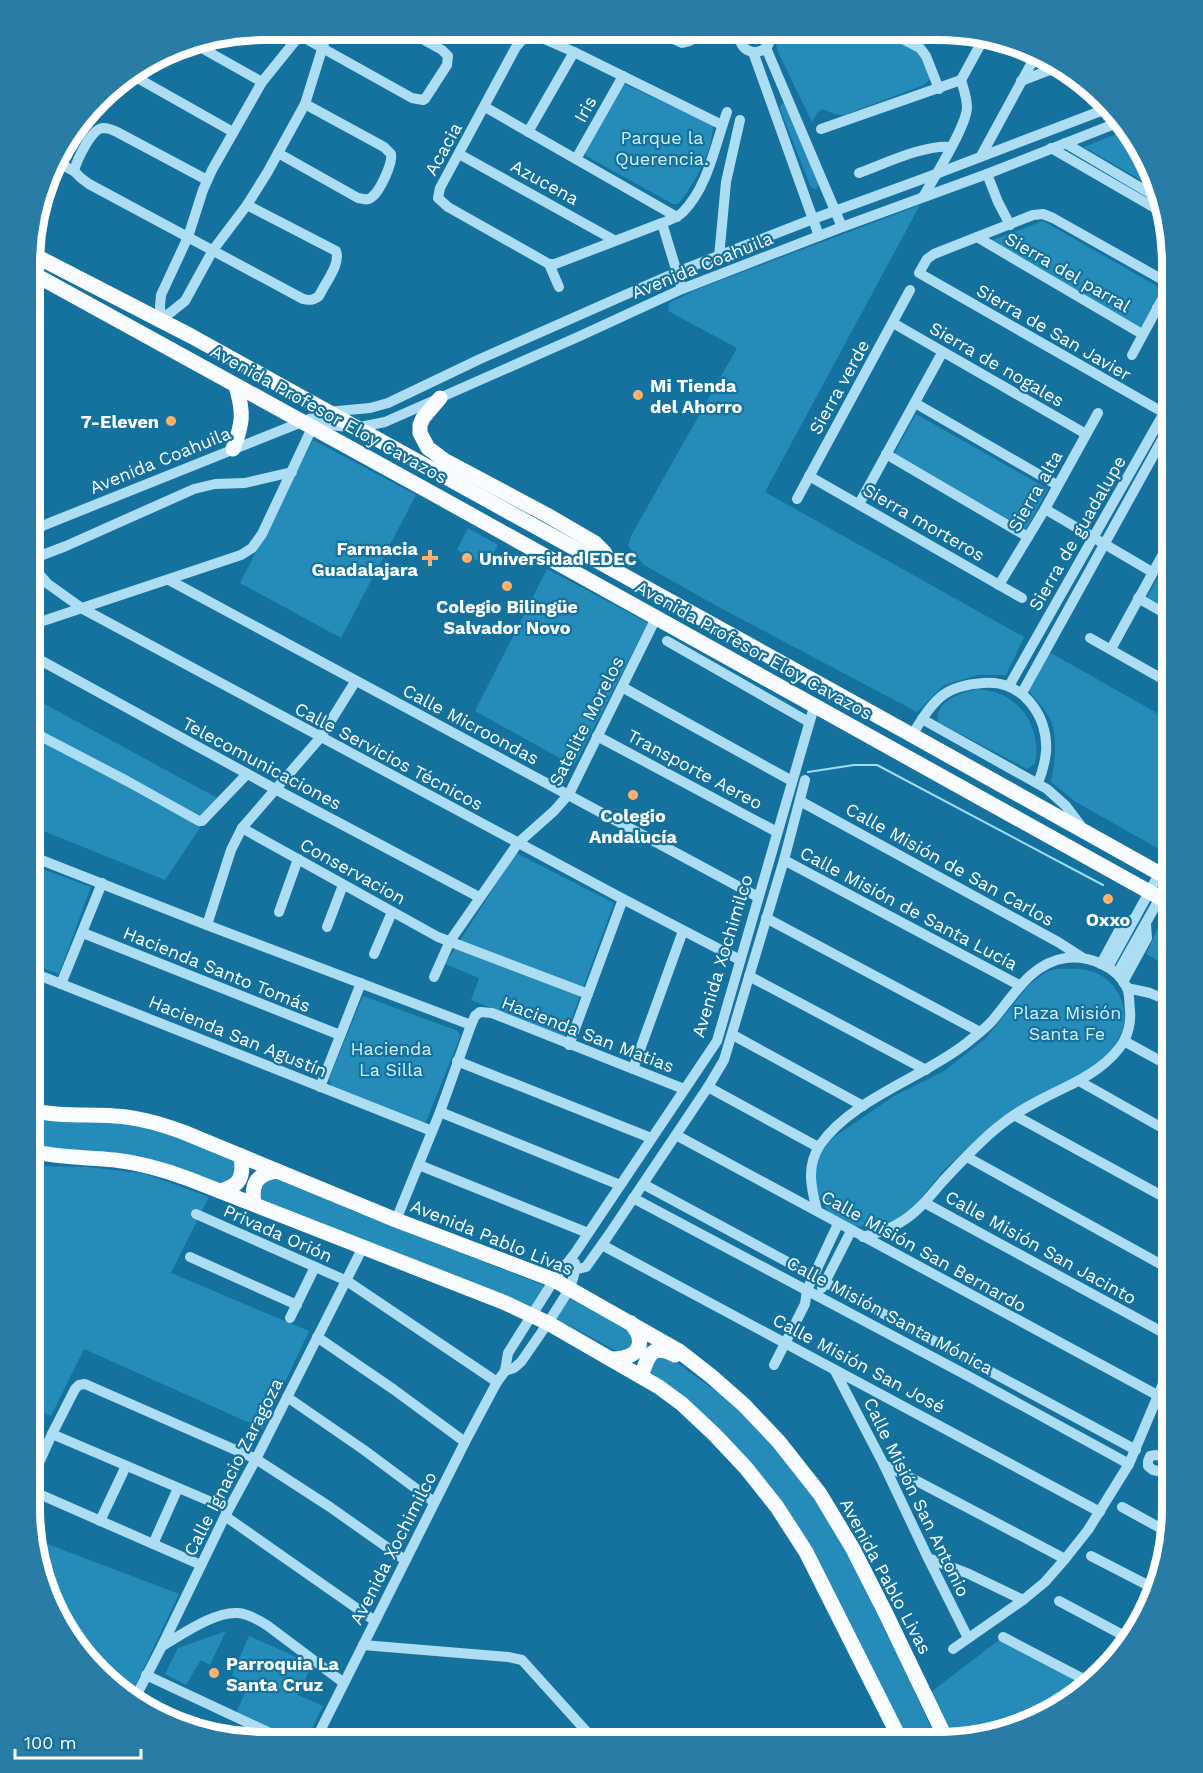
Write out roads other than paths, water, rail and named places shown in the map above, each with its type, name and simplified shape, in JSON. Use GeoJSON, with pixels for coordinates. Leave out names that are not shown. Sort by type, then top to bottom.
{"type":"FeatureCollection","features":[{"type":"Feature","properties":{"kind":"main road","name":"Avenida Profesor Eloy Cavazos"},"geometry":{"type":"LineString","coordinates":[[40,258],[161,320],[1162,875]]}},
{"type":"Feature","properties":{"kind":"main road","name":"Avenida Profesor Eloy Cavazos"},"geometry":{"type":"LineString","coordinates":[[40,277],[1161,898]]}},
{"type":"Feature","properties":{"kind":"main road"},"geometry":{"type":"LineString","coordinates":[[108,315],[142,323],[161,320],[174,344],[193,361]]}},
{"type":"Feature","properties":{"kind":"main road"},"geometry":{"type":"LineString","coordinates":[[233,449],[242,422],[242,405],[236,386]]}},
{"type":"Feature","properties":{"kind":"main road"},"geometry":{"type":"LineString","coordinates":[[444,396],[423,418],[420,425],[422,439],[428,448],[469,474],[595,543],[604,552],[615,570]]}},
{"type":"Feature","properties":{"kind":"main road"},"geometry":{"type":"LineString","coordinates":[[426,467],[469,474]]}},
{"type":"Feature","properties":{"kind":"main road"},"geometry":{"type":"LineString","coordinates":[[814,707],[824,686]]}},
{"type":"Feature","properties":{"kind":"main road"},"geometry":{"type":"LineString","coordinates":[[895,751],[906,732]]}},
{"type":"Feature","properties":{"kind":"main road","name":"Avenida Pablo Livas"},"geometry":{"type":"LineString","coordinates":[[40,1112],[64,1116],[115,1116],[143,1120],[183,1132],[396,1220],[554,1280],[679,1351],[744,1405],[779,1442],[820,1494],[838,1521],[862,1567],[943,1732]]}},
{"type":"Feature","properties":{"kind":"main road"},"geometry":{"type":"LineString","coordinates":[[40,1153],[116,1160],[148,1166],[189,1179],[503,1302],[548,1323],[641,1376],[682,1404],[715,1435],[746,1468],[777,1507],[806,1552],[897,1732]]}},
{"type":"Feature","properties":{"kind":"main road"},"geometry":{"type":"LineString","coordinates":[[220,1191],[233,1187],[239,1182],[242,1172],[241,1156]]}},
{"type":"Feature","properties":{"kind":"main road"},"geometry":{"type":"LineString","coordinates":[[254,1204],[254,1189],[257,1180],[265,1174],[277,1171]]}},
{"type":"Feature","properties":{"kind":"main road"},"geometry":{"type":"LineString","coordinates":[[611,1359],[627,1358],[636,1351],[639,1336],[631,1323]]}},
{"type":"Feature","properties":{"kind":"main road"},"geometry":{"type":"LineString","coordinates":[[641,1376],[648,1357],[658,1350],[670,1353],[711,1376]]}},
{"type":"Feature","properties":{"kind":"street"},"geometry":{"type":"LineString","coordinates":[[161,320],[162,295],[188,237],[207,180],[262,82],[292,40]]}},
{"type":"Feature","properties":{"kind":"street"},"geometry":{"type":"LineString","coordinates":[[310,40],[412,98],[423,100],[447,64],[447,56],[442,50],[424,40]]}},
{"type":"Feature","properties":{"kind":"street"},"geometry":{"type":"LineString","coordinates":[[161,320],[185,302],[213,250],[247,205],[278,153],[305,104],[324,40]]}},
{"type":"Feature","properties":{"kind":"street","name":"Acacia"},"geometry":{"type":"LineString","coordinates":[[522,40],[516,47],[438,191],[438,198],[440,202],[457,213],[549,264]]}},
{"type":"Feature","properties":{"kind":"street","name":"Acacia"},"geometry":{"type":"LineString","coordinates":[[547,40],[574,52]]}},
{"type":"Feature","properties":{"kind":"street"},"geometry":{"type":"LineString","coordinates":[[676,40],[682,43],[691,40]]}},
{"type":"Feature","properties":{"kind":"street"},"geometry":{"type":"LineString","coordinates":[[740,40],[746,49],[753,52],[760,52],[766,48],[770,40]]}},
{"type":"Feature","properties":{"kind":"street"},"geometry":{"type":"LineString","coordinates":[[904,40],[920,48],[926,56],[939,89]]}},
{"type":"Feature","properties":{"kind":"street"},"geometry":{"type":"LineString","coordinates":[[821,129],[961,80],[980,45]]}},
{"type":"Feature","properties":{"kind":"street"},"geometry":{"type":"LineString","coordinates":[[766,48],[842,227]]}},
{"type":"Feature","properties":{"kind":"street"},"geometry":{"type":"LineString","coordinates":[[203,49],[262,82]]}},
{"type":"Feature","properties":{"kind":"street"},"geometry":{"type":"LineString","coordinates":[[528,132],[574,52],[722,125]]}},
{"type":"Feature","properties":{"kind":"street"},"geometry":{"type":"LineString","coordinates":[[753,52],[819,236]]}},
{"type":"Feature","properties":{"kind":"street"},"geometry":{"type":"LineString","coordinates":[[981,156],[1032,62]]}},
{"type":"Feature","properties":{"kind":"street"},"geometry":{"type":"LineString","coordinates":[[1021,81],[1049,70]]}},
{"type":"Feature","properties":{"kind":"street","name":"Iris"},"geometry":{"type":"LineString","coordinates":[[576,159],[623,76]]}},
{"type":"Feature","properties":{"kind":"street"},"geometry":{"type":"LineString","coordinates":[[139,79],[233,132]]}},
{"type":"Feature","properties":{"kind":"street"},"geometry":{"type":"LineString","coordinates":[[923,196],[951,147],[965,116],[966,95],[961,80]]}},
{"type":"Feature","properties":{"kind":"street"},"geometry":{"type":"LineString","coordinates":[[771,104],[787,98]]}},
{"type":"Feature","properties":{"kind":"street"},"geometry":{"type":"LineString","coordinates":[[278,153],[358,198],[368,199],[378,190],[392,163],[391,154],[384,147],[305,104]]}},
{"type":"Feature","properties":{"kind":"street"},"geometry":{"type":"LineString","coordinates":[[484,107],[677,217]]}},
{"type":"Feature","properties":{"kind":"street","name":"Avenida Coahuila"},"geometry":{"type":"LineString","coordinates":[[40,527],[233,449],[307,425],[327,412],[362,409],[388,403],[677,272],[1101,110]]}},
{"type":"Feature","properties":{"kind":"street"},"geometry":{"type":"LineString","coordinates":[[559,287],[549,264],[555,264],[677,217],[697,191],[710,163],[727,112]]}},
{"type":"Feature","properties":{"kind":"street"},"geometry":{"type":"LineString","coordinates":[[719,257],[728,169],[740,120]]}},
{"type":"Feature","properties":{"kind":"street","name":"Avenida Coahuila"},"geometry":{"type":"LineString","coordinates":[[307,425],[356,428],[385,422],[682,289],[1113,124]]}},
{"type":"Feature","properties":{"kind":"street"},"geometry":{"type":"LineString","coordinates":[[74,171],[91,136],[98,129],[103,128],[117,132],[207,180]]}},
{"type":"Feature","properties":{"kind":"street"},"geometry":{"type":"LineString","coordinates":[[1065,143],[1151,194]]}},
{"type":"Feature","properties":{"kind":"street"},"geometry":{"type":"LineString","coordinates":[[859,173],[928,148],[951,147]]}},
{"type":"Feature","properties":{"kind":"street"},"geometry":{"type":"LineString","coordinates":[[1051,148],[1155,208]]}},
{"type":"Feature","properties":{"kind":"street","name":"Azucena"},"geometry":{"type":"LineString","coordinates":[[459,154],[614,240]]}},
{"type":"Feature","properties":{"kind":"street"},"geometry":{"type":"LineString","coordinates":[[710,163],[728,169]]}},
{"type":"Feature","properties":{"kind":"street"},"geometry":{"type":"LineString","coordinates":[[64,166],[89,184],[303,299],[312,300],[319,296],[335,265],[338,257],[336,251],[247,205]]}},
{"type":"Feature","properties":{"kind":"street"},"geometry":{"type":"LineString","coordinates":[[987,174],[1010,225]]}},
{"type":"Feature","properties":{"kind":"street"},"geometry":{"type":"LineString","coordinates":[[807,200],[828,193]]}},
{"type":"Feature","properties":{"kind":"street"},"geometry":{"type":"LineString","coordinates":[[977,237],[1033,215],[1047,216],[1162,276]]}},
{"type":"Feature","properties":{"kind":"street"},"geometry":{"type":"LineString","coordinates":[[662,223],[682,289]]}},
{"type":"Feature","properties":{"kind":"street","name":"Sierra de San Javier"},"geometry":{"type":"LineString","coordinates":[[977,237],[933,254],[927,259],[919,273],[1162,412]]}},
{"type":"Feature","properties":{"kind":"street","name":"Sierra del parral"},"geometry":{"type":"LineString","coordinates":[[977,237],[1142,334]]}},
{"type":"Feature","properties":{"kind":"street","name":"Sierra verde"},"geometry":{"type":"LineString","coordinates":[[797,499],[910,290]]}},
{"type":"Feature","properties":{"kind":"street"},"geometry":{"type":"LineString","coordinates":[[1132,355],[1162,299]]}},
{"type":"Feature","properties":{"kind":"street"},"geometry":{"type":"LineString","coordinates":[[1157,308],[1162,311]]}},
{"type":"Feature","properties":{"kind":"street","name":"Sierra de nogales"},"geometry":{"type":"LineString","coordinates":[[893,323],[1086,434]]}},
{"type":"Feature","properties":{"kind":"street"},"geometry":{"type":"LineString","coordinates":[[859,504],[942,352]]}},
{"type":"Feature","properties":{"kind":"street"},"geometry":{"type":"LineString","coordinates":[[440,379],[452,384],[451,390],[444,396]]}},
{"type":"Feature","properties":{"kind":"street"},"geometry":{"type":"LineString","coordinates":[[915,403],[1057,485]]}},
{"type":"Feature","properties":{"kind":"street"},"geometry":{"type":"LineString","coordinates":[[362,409],[358,416],[359,419],[372,425]]}},
{"type":"Feature","properties":{"kind":"street","name":"Sierra alta"},"geometry":{"type":"LineString","coordinates":[[999,585],[1045,509],[1098,413]]}},
{"type":"Feature","properties":{"kind":"street"},"geometry":{"type":"LineString","coordinates":[[40,622],[241,555],[252,548],[262,534],[292,472],[307,425]]}},
{"type":"Feature","properties":{"kind":"street","name":"Sierra de guadalupe"},"geometry":{"type":"LineString","coordinates":[[1009,686],[1093,538],[1162,430]]}},
{"type":"Feature","properties":{"kind":"street","name":"Sierra de guadalupe"},"geometry":{"type":"LineString","coordinates":[[1022,693],[1105,544],[1162,433]]}},
{"type":"Feature","properties":{"kind":"street"},"geometry":{"type":"LineString","coordinates":[[886,454],[1028,537]]}},
{"type":"Feature","properties":{"kind":"street"},"geometry":{"type":"LineString","coordinates":[[40,556],[194,489],[215,484],[245,483],[292,472]]}},
{"type":"Feature","properties":{"kind":"street","name":"Sierra morteros"},"geometry":{"type":"LineString","coordinates":[[809,476],[1022,597]]}},
{"type":"Feature","properties":{"kind":"street"},"geometry":{"type":"LineString","coordinates":[[1045,509],[1152,572]]}},
{"type":"Feature","properties":{"kind":"street"},"geometry":{"type":"LineString","coordinates":[[1111,649],[1152,572],[1162,560]]}},
{"type":"Feature","properties":{"kind":"street","name":"Calle Servicios Técnicos"},"geometry":{"type":"LineString","coordinates":[[40,575],[48,584],[83,609],[320,738],[740,960]]}},
{"type":"Feature","properties":{"kind":"street","name":"Calle Microondas"},"geometry":{"type":"LineString","coordinates":[[169,580],[758,897]]}},
{"type":"Feature","properties":{"kind":"street"},"geometry":{"type":"LineString","coordinates":[[1138,598],[1162,612]]}},
{"type":"Feature","properties":{"kind":"street","name":"Satelite Morelos"},"geometry":{"type":"LineString","coordinates":[[434,977],[450,941],[518,843],[554,811],[569,794],[656,618]]}},
{"type":"Feature","properties":{"kind":"street"},"geometry":{"type":"LineString","coordinates":[[1090,638],[1162,679]]}},
{"type":"Feature","properties":{"kind":"street"},"geometry":{"type":"LineString","coordinates":[[667,641],[809,722]]}},
{"type":"Feature","properties":{"kind":"street","name":"Telecomunicaciones"},"geometry":{"type":"LineString","coordinates":[[40,660],[275,789],[479,897]]}},
{"type":"Feature","properties":{"kind":"street"},"geometry":{"type":"LineString","coordinates":[[207,925],[231,850],[242,828],[320,738],[355,682]]}},
{"type":"Feature","properties":{"kind":"street"},"geometry":{"type":"LineString","coordinates":[[906,732],[952,690],[987,682],[1009,686],[1022,693],[1036,712],[1045,737],[1046,750],[1038,783]]}},
{"type":"Feature","properties":{"kind":"street"},"geometry":{"type":"LineString","coordinates":[[622,687],[792,781]]}},
{"type":"Feature","properties":{"kind":"street","name":"Avenida Xochimilco"},"geometry":{"type":"LineString","coordinates":[[505,1371],[521,1362],[548,1323],[570,1288],[571,1266],[575,1254],[717,1041],[814,707]]}},
{"type":"Feature","properties":{"kind":"street"},"geometry":{"type":"LineString","coordinates":[[922,719],[1038,783],[1065,806],[1087,833]]}},
{"type":"Feature","properties":{"kind":"street"},"geometry":{"type":"LineString","coordinates":[[40,735],[199,821],[202,821],[248,774]]}},
{"type":"Feature","properties":{"kind":"street","name":"Transporte Aereo"},"geometry":{"type":"LineString","coordinates":[[597,736],[777,832]]}},
{"type":"Feature","properties":{"kind":"street"},"geometry":{"type":"LineString","coordinates":[[571,1266],[584,1268],[602,1245],[724,1060],[784,860],[805,780]]}},
{"type":"Feature","properties":{"kind":"street","name":"Calle Misión de San Carlos"},"geometry":{"type":"LineString","coordinates":[[800,801],[1058,942],[1083,958]]}},
{"type":"Feature","properties":{"kind":"street","name":"Conservacion"},"geometry":{"type":"LineString","coordinates":[[242,828],[438,937],[588,994]]}},
{"type":"Feature","properties":{"kind":"street"},"geometry":{"type":"LineString","coordinates":[[40,859],[471,1025],[440,1112],[396,1220]]}},
{"type":"Feature","properties":{"kind":"street"},"geometry":{"type":"LineString","coordinates":[[279,912],[298,860]]}},
{"type":"Feature","properties":{"kind":"street","name":"Calle Misión de Santa Lucía"},"geometry":{"type":"LineString","coordinates":[[784,860],[1019,985]]}},
{"type":"Feature","properties":{"kind":"street"},"geometry":{"type":"LineString","coordinates":[[61,984],[102,883]]}},
{"type":"Feature","properties":{"kind":"street"},"geometry":{"type":"LineString","coordinates":[[327,927],[343,885]]}},
{"type":"Feature","properties":{"kind":"street"},"geometry":{"type":"LineString","coordinates":[[1104,966],[1135,918],[1161,898]]}},
{"type":"Feature","properties":{"kind":"street"},"geometry":{"type":"LineString","coordinates":[[863,1237],[900,1223],[925,1203],[996,1128],[1014,1115],[1079,1081],[1113,1056],[1124,1041],[1129,1029],[1130,1017],[1123,981],[1146,924],[1161,898]]}},
{"type":"Feature","properties":{"kind":"street"},"geometry":{"type":"LineString","coordinates":[[569,1045],[623,899]]}},
{"type":"Feature","properties":{"kind":"street"},"geometry":{"type":"LineString","coordinates":[[374,954],[392,912]]}},
{"type":"Feature","properties":{"kind":"street"},"geometry":{"type":"LineString","coordinates":[[766,918],[980,1032]]}},
{"type":"Feature","properties":{"kind":"street"},"geometry":{"type":"LineString","coordinates":[[633,1069],[683,931]]}},
{"type":"Feature","properties":{"kind":"street","name":"Hacienda Santo Tomás"},"geometry":{"type":"LineString","coordinates":[[83,933],[340,1035]]}},
{"type":"Feature","properties":{"kind":"street"},"geometry":{"type":"LineString","coordinates":[[817,1210],[810,1177],[814,1156],[818,1147],[835,1128],[863,1106],[945,1059],[980,1032],[1019,985],[1046,964],[1068,958],[1083,958],[1104,966],[1123,981],[1162,998]]}},
{"type":"Feature","properties":{"kind":"street","name":"Hacienda San Agustín"},"geometry":{"type":"LineString","coordinates":[[40,976],[432,1131]]}},
{"type":"Feature","properties":{"kind":"street"},"geometry":{"type":"LineString","coordinates":[[749,976],[926,1071]]}},
{"type":"Feature","properties":{"kind":"street"},"geometry":{"type":"LineString","coordinates":[[320,1087],[361,983]]}},
{"type":"Feature","properties":{"kind":"street","name":"Hacienda San Matias"},"geometry":{"type":"LineString","coordinates":[[471,1025],[475,1016],[480,1012],[492,1014],[684,1089]]}},
{"type":"Feature","properties":{"kind":"street"},"geometry":{"type":"LineString","coordinates":[[733,1035],[863,1106]]}},
{"type":"Feature","properties":{"kind":"street"},"geometry":{"type":"LineString","coordinates":[[1124,1041],[1162,1062]]}},
{"type":"Feature","properties":{"kind":"street"},"geometry":{"type":"LineString","coordinates":[[457,1061],[651,1138]]}},
{"type":"Feature","properties":{"kind":"street"},"geometry":{"type":"LineString","coordinates":[[1079,1081],[1162,1128]]}},
{"type":"Feature","properties":{"kind":"street"},"geometry":{"type":"LineString","coordinates":[[708,1087],[818,1147]]}},
{"type":"Feature","properties":{"kind":"street"},"geometry":{"type":"LineString","coordinates":[[440,1112],[620,1185]]}},
{"type":"Feature","properties":{"kind":"street"},"geometry":{"type":"LineString","coordinates":[[1014,1115],[1162,1196]]}},
{"type":"Feature","properties":{"kind":"street","name":"Calle Misión San Bernardo"},"geometry":{"type":"LineString","coordinates":[[676,1135],[1157,1395]]}},
{"type":"Feature","properties":{"kind":"street"},"geometry":{"type":"LineString","coordinates":[[967,1158],[1162,1264]]}},
{"type":"Feature","properties":{"kind":"street"},"geometry":{"type":"LineString","coordinates":[[419,1165],[588,1233]]}},
{"type":"Feature","properties":{"kind":"street","name":"Calle Misión Santa Mónica"},"geometry":{"type":"LineString","coordinates":[[643,1184],[1136,1449]]}},
{"type":"Feature","properties":{"kind":"street","name":"Calle Misión Santa Mónica"},"geometry":{"type":"LineString","coordinates":[[633,1198],[818,1295],[1129,1464]]}},
{"type":"Feature","properties":{"kind":"street","name":"Calle Misión San Jacinto"},"geometry":{"type":"LineString","coordinates":[[925,1203],[1162,1332]]}},
{"type":"Feature","properties":{"kind":"street","name":"Privada Orión"},"geometry":{"type":"LineString","coordinates":[[196,1214],[347,1281],[497,1382]]}},
{"type":"Feature","properties":{"kind":"street"},"geometry":{"type":"LineString","coordinates":[[774,1365],[805,1304],[807,1290],[838,1224]]}},
{"type":"Feature","properties":{"kind":"street"},"geometry":{"type":"LineString","coordinates":[[805,1304],[818,1295],[851,1231]]}},
{"type":"Feature","properties":{"kind":"street","name":"Calle Misión San José"},"geometry":{"type":"LineString","coordinates":[[602,1245],[1100,1512]]}},
{"type":"Feature","properties":{"kind":"street","name":"Calle Ignacio Zaragoza"},"geometry":{"type":"LineString","coordinates":[[137,1693],[226,1513],[256,1459],[363,1247]]}},
{"type":"Feature","properties":{"kind":"street"},"geometry":{"type":"LineString","coordinates":[[190,1257],[297,1305]]}},
{"type":"Feature","properties":{"kind":"street","name":"Avenida Xochimilco"},"geometry":{"type":"LineString","coordinates":[[320,1732],[434,1502],[505,1371],[508,1353],[554,1280],[571,1266]]}},
{"type":"Feature","properties":{"kind":"street"},"geometry":{"type":"LineString","coordinates":[[290,1318],[315,1267]]}},
{"type":"Feature","properties":{"kind":"street"},"geometry":{"type":"LineString","coordinates":[[317,1337],[465,1442]]}},
{"type":"Feature","properties":{"kind":"street"},"geometry":{"type":"LineString","coordinates":[[970,1377],[977,1364]]}},
{"type":"Feature","properties":{"kind":"street","name":"Calle Misión San Antonio"},"geometry":{"type":"LineString","coordinates":[[835,1371],[884,1465],[968,1638]]}},
{"type":"Feature","properties":{"kind":"street"},"geometry":{"type":"LineString","coordinates":[[40,1461],[75,1389],[85,1384],[256,1459],[405,1560]]}},
{"type":"Feature","properties":{"kind":"street"},"geometry":{"type":"LineString","coordinates":[[953,1649],[1023,1600],[1045,1582],[1065,1559],[1100,1512],[1129,1464],[1162,1384]]}},
{"type":"Feature","properties":{"kind":"street"},"geometry":{"type":"LineString","coordinates":[[287,1397],[434,1502]]}},
{"type":"Feature","properties":{"kind":"street"},"geometry":{"type":"LineString","coordinates":[[52,1434],[178,1488],[226,1513],[375,1621]]}},
{"type":"Feature","properties":{"kind":"street"},"geometry":{"type":"LineString","coordinates":[[1162,1457],[1154,1455],[1148,1459],[1148,1466],[1162,1472]]}},
{"type":"Feature","properties":{"kind":"street"},"geometry":{"type":"LineString","coordinates":[[884,1465],[1065,1559]]}},
{"type":"Feature","properties":{"kind":"street"},"geometry":{"type":"LineString","coordinates":[[100,1521],[126,1466]]}},
{"type":"Feature","properties":{"kind":"street"},"geometry":{"type":"LineString","coordinates":[[153,1544],[178,1488]]}},
{"type":"Feature","properties":{"kind":"street"},"geometry":{"type":"LineString","coordinates":[[40,1494],[201,1565]]}},
{"type":"Feature","properties":{"kind":"street"},"geometry":{"type":"LineString","coordinates":[[1122,1507],[1162,1528]]}},
{"type":"Feature","properties":{"kind":"street"},"geometry":{"type":"LineString","coordinates":[[1091,1556],[1149,1586]]}},
{"type":"Feature","properties":{"kind":"street"},"geometry":{"type":"LineString","coordinates":[[928,1558],[969,1574],[1023,1600]]}},
{"type":"Feature","properties":{"kind":"street"},"geometry":{"type":"LineString","coordinates":[[1059,1601],[1123,1635]]}},
{"type":"Feature","properties":{"kind":"street"},"geometry":{"type":"LineString","coordinates":[[162,1646],[210,1619],[226,1613],[240,1613],[268,1626],[344,1683]]}},
{"type":"Feature","properties":{"kind":"street"},"geometry":{"type":"LineString","coordinates":[[1003,1637],[1084,1679]]}},
{"type":"Feature","properties":{"kind":"street"},"geometry":{"type":"LineString","coordinates":[[363,1644],[522,1660],[587,1732]]}},
{"type":"Feature","properties":{"kind":"street"},"geometry":{"type":"LineString","coordinates":[[146,1675],[268,1732]]}},
{"type":"Feature","properties":{"kind":"waterway"},"geometry":{"type":"LineString","coordinates":[[808,772],[854,765],[877,765],[1103,885]]}},
{"type":"Feature","properties":{"kind":"place","name":"Mi Tienda del Ahorro"},"geometry":{"type":"Point","coordinates":[638,395]}},
{"type":"Feature","properties":{"kind":"place","name":"7-Eleven"},"geometry":{"type":"Point","coordinates":[171,421]}},
{"type":"Feature","properties":{"kind":"place","name":"Farmacia Guadalajara"},"geometry":{"type":"Point","coordinates":[430,558]}},
{"type":"Feature","properties":{"kind":"place","name":"Universidad EDEC"},"geometry":{"type":"Point","coordinates":[467,558]}},
{"type":"Feature","properties":{"kind":"place","name":"Colegio Bilingüe Salvador Novo"},"geometry":{"type":"Point","coordinates":[507,586]}},
{"type":"Feature","properties":{"kind":"place","name":"Colegio Andalucía"},"geometry":{"type":"Point","coordinates":[633,795]}},
{"type":"Feature","properties":{"kind":"place","name":"Oxxo"},"geometry":{"type":"Point","coordinates":[1108,899]}},
{"type":"Feature","properties":{"kind":"place","name":"Parroquia La Santa Cruz"},"geometry":{"type":"Point","coordinates":[214,1673]}},
{"type":"Feature","properties":{"kind":"park label","name":"Parque la Querencia."},"geometry":{"type":"Point","coordinates":[662,147]}},
{"type":"Feature","properties":{"kind":"park label","name":"Plaza Misión Santa Fe"},"geometry":{"type":"Point","coordinates":[1067,1022]}},
{"type":"Feature","properties":{"kind":"park label","name":"Hacienda La Silla"},"geometry":{"type":"Point","coordinates":[391,1058]}}]}
